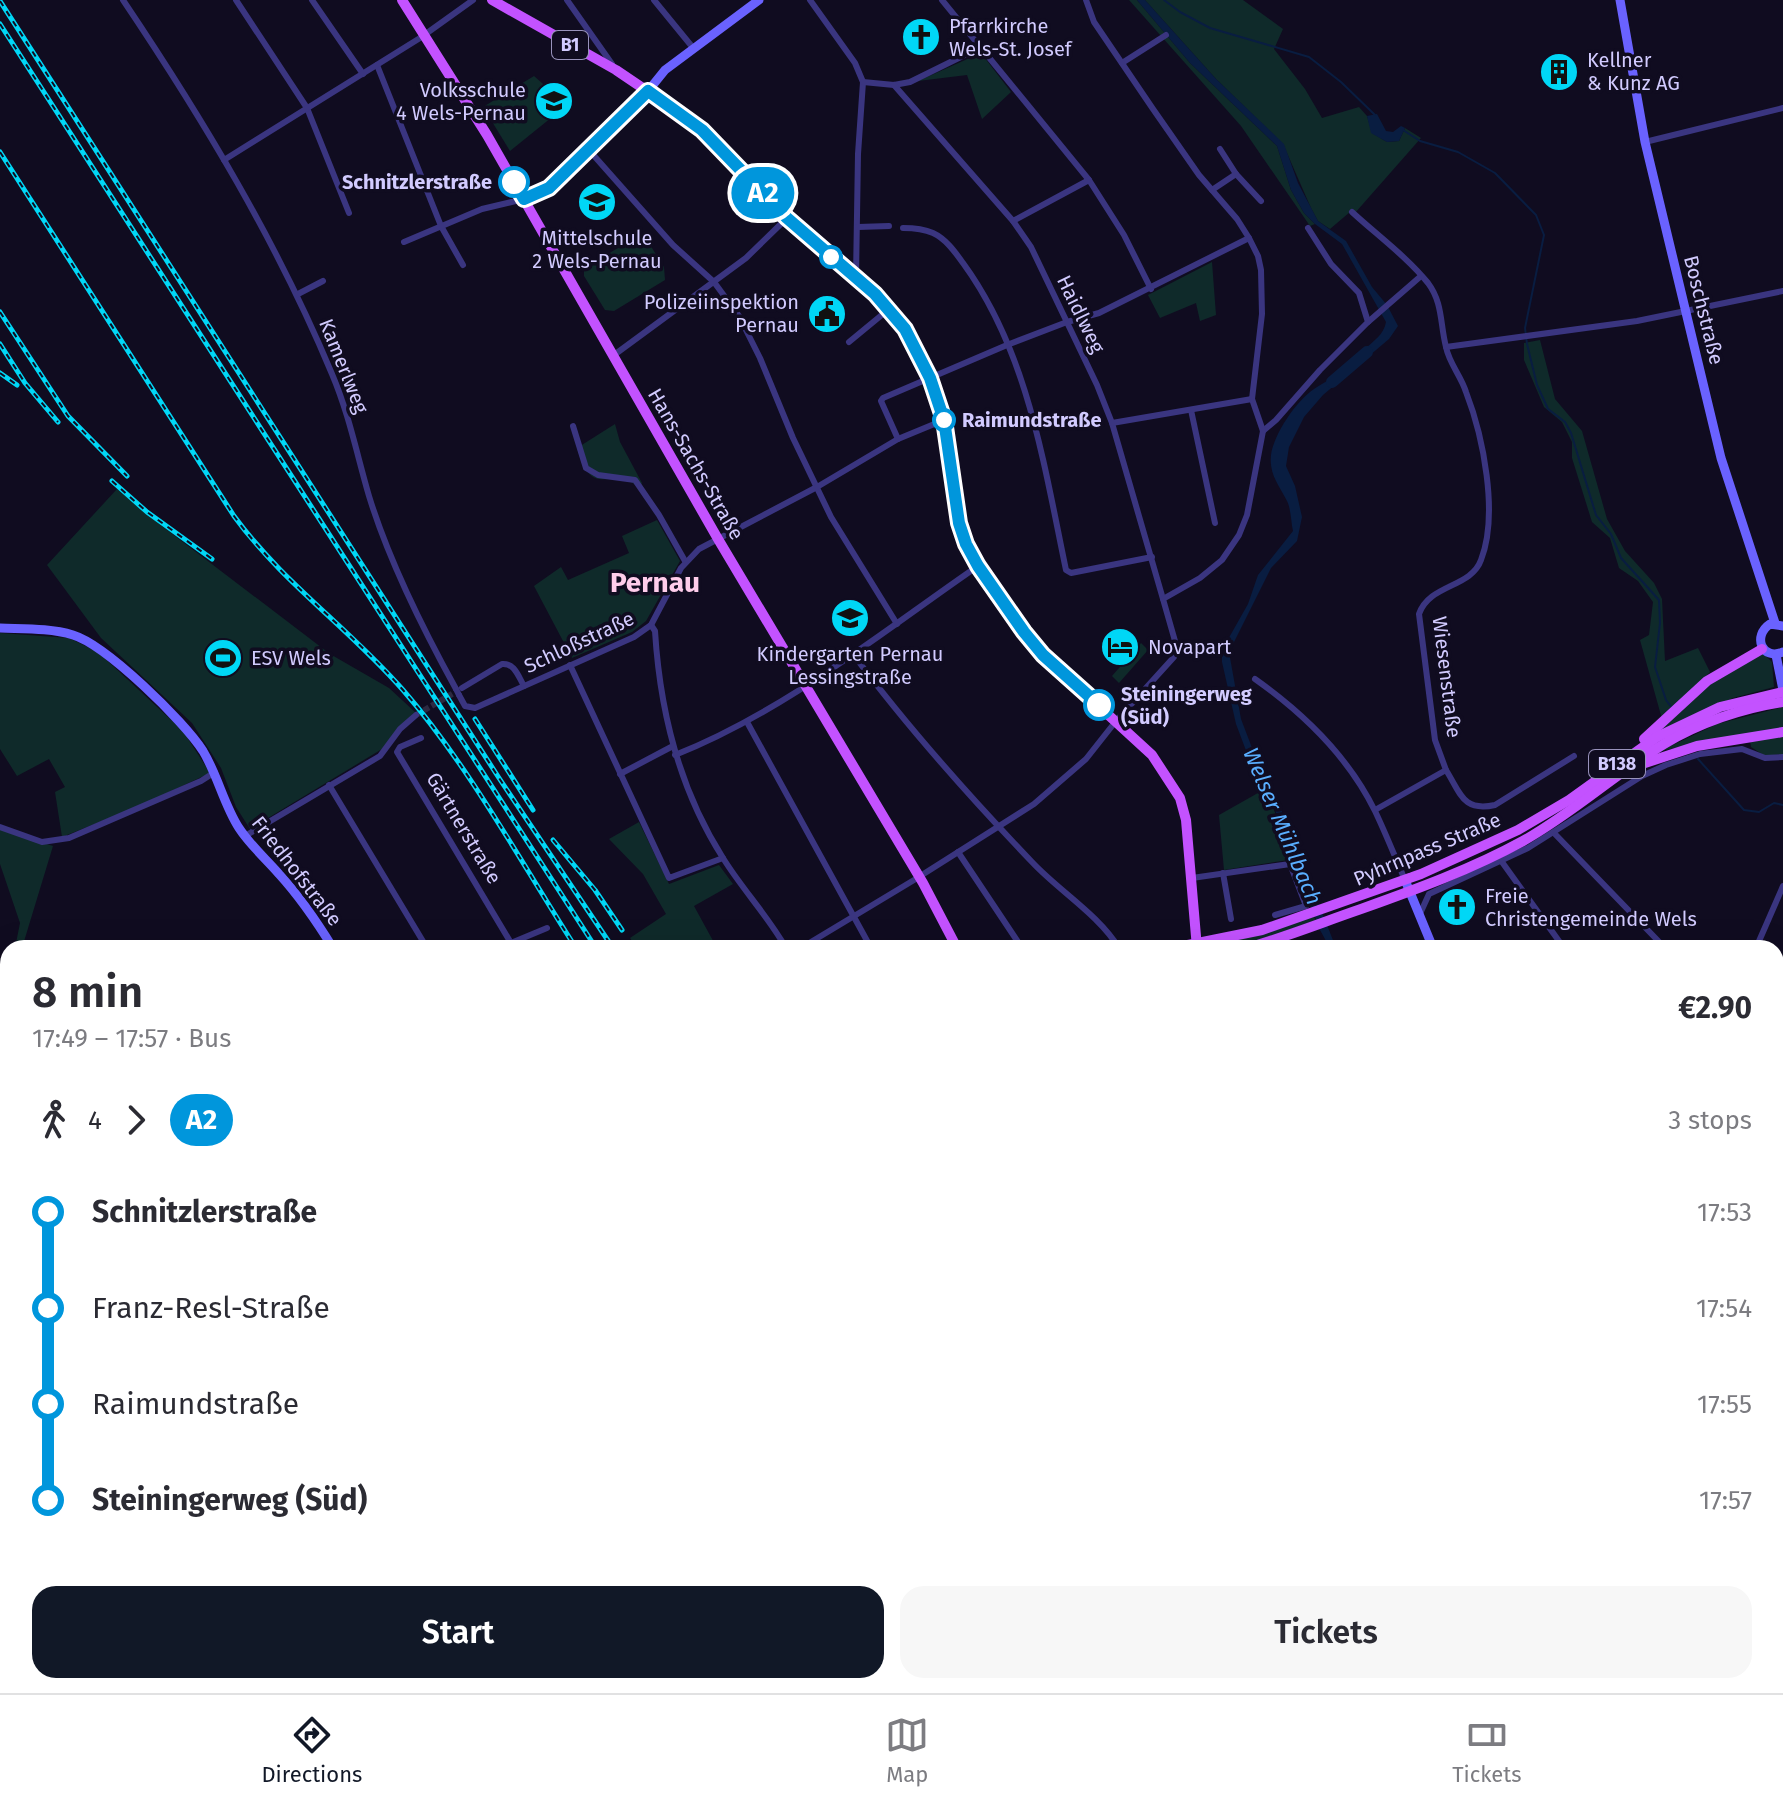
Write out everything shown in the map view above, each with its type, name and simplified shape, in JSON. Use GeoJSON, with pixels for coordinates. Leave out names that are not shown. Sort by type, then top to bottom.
{"type":"FeatureCollection","features":[{"type":"Feature","properties":{"kind":"main road","name":"Hans-Sachs-Straße"},"geometry":{"type":"LineString","coordinates":[[402,0],[524,199],[953,940]]}},
{"type":"Feature","properties":{"kind":"main road","name":"B1"},"geometry":{"type":"LineString","coordinates":[[492,0],[616,70],[702,130],[787,218],[889,309],[916,348],[930,378],[944,420],[959,523],[978,566],[1043,655],[1152,755],[1180,798],[1186,820],[1197,940]]}},
{"type":"Feature","properties":{"kind":"main road"},"geometry":{"type":"LineString","coordinates":[[1621,768],[1707,681],[1762,649]]}},
{"type":"Feature","properties":{"kind":"main road","name":"Pyhrnpass Straße"},"geometry":{"type":"LineString","coordinates":[[1266,940],[1407,886],[1475,865],[1525,840],[1574,809],[1621,768],[1723,712],[1783,691]]}},
{"type":"Feature","properties":{"kind":"main road","name":"Pyhrnpass Straße"},"geometry":{"type":"LineString","coordinates":[[1723,712],[1783,702]]}},
{"type":"Feature","properties":{"kind":"main road"},"geometry":{"type":"LineString","coordinates":[[1621,768],[1697,746],[1783,732]]}},
{"type":"Feature","properties":{"kind":"main road","name":"Pyhrnpass Straße"},"geometry":{"type":"LineString","coordinates":[[1219,940],[1321,917]]}},
{"type":"Feature","properties":{"kind":"street","name":"Kamerlweg"},"geometry":{"type":"LineString","coordinates":[[123,0],[263,225],[298,294],[349,418],[381,531],[465,706],[475,708],[524,686]]}},
{"type":"Feature","properties":{"kind":"street"},"geometry":{"type":"LineString","coordinates":[[236,0],[307,108],[349,213]]}},
{"type":"Feature","properties":{"kind":"street"},"geometry":{"type":"LineString","coordinates":[[314,0],[363,74]]}},
{"type":"Feature","properties":{"kind":"street"},"geometry":{"type":"LineString","coordinates":[[224,160],[425,35],[473,0]]}},
{"type":"Feature","properties":{"kind":"street"},"geometry":{"type":"LineString","coordinates":[[567,0],[616,70]]}},
{"type":"Feature","properties":{"kind":"street"},"geometry":{"type":"LineString","coordinates":[[654,0],[694,49]]}},
{"type":"Feature","properties":{"kind":"street"},"geometry":{"type":"LineString","coordinates":[[739,0],[746,9]]}},
{"type":"Feature","properties":{"kind":"street"},"geometry":{"type":"LineString","coordinates":[[404,242],[482,209],[524,199],[549,188],[648,91],[665,70],[759,0]]}},
{"type":"Feature","properties":{"kind":"street"},"geometry":{"type":"LineString","coordinates":[[810,0],[855,63],[863,82],[858,154],[856,277]]}},
{"type":"Feature","properties":{"kind":"street"},"geometry":{"type":"LineString","coordinates":[[942,0],[983,46],[1089,180],[1124,235],[1151,289]]}},
{"type":"Feature","properties":{"kind":"street"},"geometry":{"type":"LineString","coordinates":[[1086,0],[1094,22],[1249,238],[1258,256],[1263,297],[1252,399],[1263,431],[1247,515],[1232,548],[1222,560],[1200,578],[1163,599]]}},
{"type":"Feature","properties":{"kind":"street","name":"Boschstraße"},"geometry":{"type":"LineString","coordinates":[[1620,0],[1645,142],[1721,458],[1779,625]]}},
{"type":"Feature","properties":{"kind":"street"},"geometry":{"type":"LineString","coordinates":[[1122,63],[1166,35]]}},
{"type":"Feature","properties":{"kind":"street"},"geometry":{"type":"LineString","coordinates":[[863,82],[894,85],[910,82],[983,46]]}},
{"type":"Feature","properties":{"kind":"street"},"geometry":{"type":"LineString","coordinates":[[377,65],[441,226],[463,265]]}},
{"type":"Feature","properties":{"kind":"street","name":"Haidlweg"},"geometry":{"type":"LineString","coordinates":[[894,85],[1013,221],[1031,247],[1112,423],[1175,641],[1174,657],[1116,721]]}},
{"type":"Feature","properties":{"kind":"street"},"geometry":{"type":"LineString","coordinates":[[1645,142],[1783,108]]}},
{"type":"Feature","properties":{"kind":"street"},"geometry":{"type":"LineString","coordinates":[[588,149],[673,245],[714,282],[739,316],[817,487],[852,553],[897,624]]}},
{"type":"Feature","properties":{"kind":"street"},"geometry":{"type":"LineString","coordinates":[[1220,149],[1236,174],[1261,201]]}},
{"type":"Feature","properties":{"kind":"street"},"geometry":{"type":"LineString","coordinates":[[1212,190],[1236,174]]}},
{"type":"Feature","properties":{"kind":"street"},"geometry":{"type":"LineString","coordinates":[[1013,221],[1089,180]]}},
{"type":"Feature","properties":{"kind":"street"},"geometry":{"type":"LineString","coordinates":[[1352,212],[1421,276],[1439,301],[1446,347],[1686,311],[1783,291]]}},
{"type":"Feature","properties":{"kind":"street"},"geometry":{"type":"LineString","coordinates":[[614,355],[746,258],[787,218]]}},
{"type":"Feature","properties":{"kind":"street"},"geometry":{"type":"LineString","coordinates":[[858,227],[889,226]]}},
{"type":"Feature","properties":{"kind":"street"},"geometry":{"type":"LineString","coordinates":[[903,228],[934,233],[951,247],[992,309],[1021,379],[1032,416],[1066,570],[1071,573],[1152,557]]}},
{"type":"Feature","properties":{"kind":"street"},"geometry":{"type":"LineString","coordinates":[[1308,228],[1331,264],[1359,293],[1368,322]]}},
{"type":"Feature","properties":{"kind":"street"},"geometry":{"type":"LineString","coordinates":[[898,439],[881,401],[883,398],[1007,345],[1099,313],[1249,238]]}},
{"type":"Feature","properties":{"kind":"street"},"geometry":{"type":"LineString","coordinates":[[1263,431],[1368,322],[1421,276]]}},
{"type":"Feature","properties":{"kind":"street"},"geometry":{"type":"LineString","coordinates":[[298,294],[323,281]]}},
{"type":"Feature","properties":{"kind":"street"},"geometry":{"type":"LineString","coordinates":[[849,342],[889,309]]}},
{"type":"Feature","properties":{"kind":"street","name":"Wiesenstraße"},"geometry":{"type":"LineString","coordinates":[[1446,347],[1474,414],[1485,458],[1488,505],[1486,543],[1480,565],[1467,577],[1431,595],[1419,614],[1435,740],[1446,770]]}},
{"type":"Feature","properties":{"kind":"street"},"geometry":{"type":"LineString","coordinates":[[1112,423],[1252,399]]}},
{"type":"Feature","properties":{"kind":"street"},"geometry":{"type":"LineString","coordinates":[[1191,410],[1215,523]]}},
{"type":"Feature","properties":{"kind":"street","name":"Schloßstraße"},"geometry":{"type":"LineString","coordinates":[[459,691],[508,663],[524,686],[634,637],[651,625],[685,561],[699,549],[817,487],[898,439],[944,420]]}},
{"type":"Feature","properties":{"kind":"street"},"geometry":{"type":"LineString","coordinates":[[573,426],[586,468],[598,475],[635,480],[685,561]]}},
{"type":"Feature","properties":{"kind":"street"},"geometry":{"type":"LineString","coordinates":[[675,755],[747,722],[853,654],[978,566]]}},
{"type":"Feature","properties":{"kind":"street"},"geometry":{"type":"LineString","coordinates":[[651,625],[655,631],[660,691],[675,755],[687,787],[723,858],[780,940]]}},
{"type":"Feature","properties":{"kind":"street"},"geometry":{"type":"LineString","coordinates":[[1779,625],[1761,631],[1759,637],[1762,649],[1779,654],[1783,691]]}},
{"type":"Feature","properties":{"kind":"street","name":"Friedhofstraße"},"geometry":{"type":"LineString","coordinates":[[0,628],[54,631],[73,635],[102,649],[188,731],[215,772],[231,815],[245,836],[297,896],[327,940]]}},
{"type":"Feature","properties":{"kind":"street"},"geometry":{"type":"LineString","coordinates":[[853,654],[888,701],[998,826],[1035,866],[1114,940]]}},
{"type":"Feature","properties":{"kind":"street"},"geometry":{"type":"LineString","coordinates":[[570,665],[669,878],[723,858]]}},
{"type":"Feature","properties":{"kind":"street"},"geometry":{"type":"LineString","coordinates":[[1255,679],[1323,737],[1375,810],[1430,940]]}},
{"type":"Feature","properties":{"kind":"street"},"geometry":{"type":"LineString","coordinates":[[245,836],[380,756],[400,729],[416,715]]}},
{"type":"Feature","properties":{"kind":"street"},"geometry":{"type":"LineString","coordinates":[[814,940],[1034,804],[1086,759],[1116,721]]}},
{"type":"Feature","properties":{"kind":"street"},"geometry":{"type":"LineString","coordinates":[[747,722],[866,940]]}},
{"type":"Feature","properties":{"kind":"street","name":"Gärtnerstraße"},"geometry":{"type":"LineString","coordinates":[[421,738],[400,747],[397,752],[509,940]]}},
{"type":"Feature","properties":{"kind":"street"},"geometry":{"type":"LineString","coordinates":[[620,774],[673,746]]}},
{"type":"Feature","properties":{"kind":"street"},"geometry":{"type":"LineString","coordinates":[[1419,916],[1429,894],[1502,862],[1554,833],[1642,776],[1666,765],[1700,754],[1742,749],[1765,758],[1783,757]]}},
{"type":"Feature","properties":{"kind":"street"},"geometry":{"type":"LineString","coordinates":[[1375,810],[1446,770],[1466,803],[1474,807],[1495,805],[1574,756]]}},
{"type":"Feature","properties":{"kind":"street"},"geometry":{"type":"LineString","coordinates":[[0,827],[42,842],[69,838],[201,781],[215,772]]}},
{"type":"Feature","properties":{"kind":"street"},"geometry":{"type":"LineString","coordinates":[[329,785],[422,940]]}},
{"type":"Feature","properties":{"kind":"street"},"geometry":{"type":"LineString","coordinates":[[1554,833],[1657,940]]}},
{"type":"Feature","properties":{"kind":"street"},"geometry":{"type":"LineString","coordinates":[[958,852],[1017,940]]}},
{"type":"Feature","properties":{"kind":"street"},"geometry":{"type":"LineString","coordinates":[[1502,862],[1558,940]]}},
{"type":"Feature","properties":{"kind":"street"},"geometry":{"type":"LineString","coordinates":[[1192,878],[1290,864],[1306,906],[1275,915]]}},
{"type":"Feature","properties":{"kind":"street"},"geometry":{"type":"LineString","coordinates":[[1223,873],[1231,919]]}},
{"type":"Feature","properties":{"kind":"street"},"geometry":{"type":"LineString","coordinates":[[1407,886],[1429,894]]}},
{"type":"Feature","properties":{"kind":"street"},"geometry":{"type":"LineString","coordinates":[[1759,940],[1783,886]]}},
{"type":"Feature","properties":{"kind":"street"},"geometry":{"type":"LineString","coordinates":[[524,940],[547,928]]}},
{"type":"Feature","properties":{"kind":"green space"},"geometry":{"type":"Polygon","coordinates":[[[1129,0],[1137,0],[1190,63],[1277,146],[1291,190],[1304,213],[1315,224],[1310,226],[1241,126],[1129,0]]]}},
{"type":"Feature","properties":{"kind":"green space"},"geometry":{"type":"Polygon","coordinates":[[[1145,0],[1243,0],[1283,29],[1274,49],[1305,89],[1322,118],[1359,107],[1367,116],[1372,133],[1387,142],[1399,141],[1405,128],[1421,138],[1355,213],[1350,212],[1330,229],[1318,221],[1283,144],[1216,79],[1145,0]]]}},
{"type":"Feature","properties":{"kind":"green space"},"geometry":{"type":"Polygon","coordinates":[[[981,53],[1011,92],[982,119],[967,75],[918,81],[981,53]]]}},
{"type":"Feature","properties":{"kind":"green space"},"geometry":{"type":"Polygon","coordinates":[[[534,76],[567,105],[510,151],[483,107],[534,76]]]}},
{"type":"Feature","properties":{"kind":"green space"},"geometry":{"type":"Polygon","coordinates":[[[640,235],[645,237],[664,267],[665,280],[614,311],[605,310],[584,276],[584,268],[640,235]]]}},
{"type":"Feature","properties":{"kind":"green space"},"geometry":{"type":"Polygon","coordinates":[[[1212,262],[1216,315],[1200,321],[1196,303],[1160,318],[1148,295],[1212,262]]]}},
{"type":"Feature","properties":{"kind":"green space"},"geometry":{"type":"Polygon","coordinates":[[[1540,340],[1555,399],[1582,431],[1607,519],[1625,551],[1654,583],[1662,599],[1665,661],[1698,648],[1710,672],[1662,719],[1640,640],[1649,635],[1653,602],[1638,581],[1619,568],[1610,538],[1592,522],[1572,458],[1572,442],[1562,422],[1544,407],[1524,360],[1524,343],[1540,340]]]}},
{"type":"Feature","properties":{"kind":"green space"},"geometry":{"type":"Polygon","coordinates":[[[615,424],[620,442],[642,483],[639,488],[629,481],[597,478],[583,465],[577,448],[615,424]]]}},
{"type":"Feature","properties":{"kind":"green space","name":"ESV Wels"},"geometry":{"type":"Polygon","coordinates":[[[117,489],[330,654],[389,688],[415,712],[382,749],[250,829],[236,807],[221,768],[192,723],[101,638],[47,565],[117,489]]]}},
{"type":"Feature","properties":{"kind":"green space"},"geometry":{"type":"Polygon","coordinates":[[[657,520],[680,561],[646,621],[632,632],[572,658],[534,586],[561,567],[568,580],[629,553],[622,536],[657,520]]]}},
{"type":"Feature","properties":{"kind":"green space"},"geometry":{"type":"Polygon","coordinates":[[[0,633],[69,638],[98,652],[183,731],[210,773],[62,837],[55,792],[65,787],[49,759],[17,776],[0,749],[0,633]]]}},
{"type":"Feature","properties":{"kind":"green space"},"geometry":{"type":"Polygon","coordinates":[[[1141,643],[1148,650],[1119,683],[1112,676],[1141,643]]]}},
{"type":"Feature","properties":{"kind":"green space"},"geometry":{"type":"Polygon","coordinates":[[[1762,652],[1772,662],[1774,687],[1733,698],[1660,731],[1721,674],[1762,652]]]}},
{"type":"Feature","properties":{"kind":"green space"},"geometry":{"type":"Polygon","coordinates":[[[1783,707],[1783,754],[1765,756],[1751,747],[1749,734],[1660,751],[1717,724],[1783,707]]]}},
{"type":"Feature","properties":{"kind":"green space"},"geometry":{"type":"Polygon","coordinates":[[[1265,789],[1295,859],[1224,870],[1219,815],[1265,789]]]}},
{"type":"Feature","properties":{"kind":"green space"},"geometry":{"type":"Polygon","coordinates":[[[639,822],[669,884],[719,865],[733,884],[694,906],[713,940],[631,940],[630,938],[666,914],[643,874],[609,839],[639,822]]]}},
{"type":"Feature","properties":{"kind":"green space"},"geometry":{"type":"Polygon","coordinates":[[[0,829],[53,846],[24,940],[17,940],[20,923],[0,864],[0,829]]]}},
{"type":"Feature","properties":{"kind":"green space"},"geometry":{"type":"Polygon","coordinates":[[[1314,917],[1316,920],[1260,939],[1223,940],[1314,917]]]}},
{"type":"Feature","properties":{"kind":"water"},"geometry":{"type":"Polygon","coordinates":[[[1137,0],[1145,0],[1216,79],[1284,144],[1298,183],[1318,221],[1346,241],[1398,326],[1389,339],[1323,395],[1304,417],[1289,447],[1286,466],[1295,486],[1302,517],[1297,541],[1271,568],[1229,652],[1241,719],[1262,774],[1288,825],[1333,940],[1326,940],[1320,930],[1274,807],[1256,777],[1236,724],[1222,650],[1248,604],[1258,575],[1293,531],[1288,504],[1275,480],[1271,462],[1281,428],[1307,394],[1353,364],[1381,334],[1386,322],[1342,244],[1304,213],[1291,190],[1277,146],[1190,63],[1137,0]]]}},
{"type":"Feature","properties":{"kind":"water"},"geometry":{"type":"Polygon","coordinates":[[[1377,114],[1386,131],[1393,132],[1401,126],[1405,128],[1399,141],[1387,142],[1371,133],[1367,116],[1377,114]]]}},
{"type":"Feature","properties":{"kind":"waterway"},"geometry":{"type":"LineString","coordinates":[[1164,0],[1210,28],[1309,57],[1375,115]]}},
{"type":"Feature","properties":{"kind":"waterway"},"geometry":{"type":"LineString","coordinates":[[1403,130],[1420,141],[1458,152],[1495,173],[1536,215],[1544,235],[1525,328],[1537,385],[1548,409],[1565,422],[1571,433],[1596,515],[1611,534],[1621,558],[1659,600],[1655,667],[1666,700],[1672,708]]}},
{"type":"Feature","properties":{"kind":"waterway","name":"Welser Mühlbach"},"geometry":{"type":"LineString","coordinates":[[1332,382],[1367,352]]}},
{"type":"Feature","properties":{"kind":"waterway"},"geometry":{"type":"LineString","coordinates":[[1698,759],[1744,810],[1759,812],[1774,803],[1783,805]]}},
{"type":"Feature","properties":{"kind":"tunnel"},"geometry":{"type":"LineString","coordinates":[[416,715],[459,690]]}},
{"type":"Feature","properties":{"kind":"railway"},"geometry":{"type":"LineString","coordinates":[[0,1],[499,778],[608,940]]}},
{"type":"Feature","properties":{"kind":"railway"},"geometry":{"type":"LineString","coordinates":[[0,24],[591,940]]}},
{"type":"Feature","properties":{"kind":"railway"},"geometry":{"type":"LineString","coordinates":[[0,152],[234,516],[273,562],[361,646],[427,719],[473,783],[571,940]]}},
{"type":"Feature","properties":{"kind":"railway"},"geometry":{"type":"LineString","coordinates":[[0,312],[68,416],[127,476]]}},
{"type":"Feature","properties":{"kind":"railway"},"geometry":{"type":"LineString","coordinates":[[0,344],[25,383],[58,422]]}},
{"type":"Feature","properties":{"kind":"railway"},"geometry":{"type":"LineString","coordinates":[[0,373],[17,385]]}},
{"type":"Feature","properties":{"kind":"railway"},"geometry":{"type":"LineString","coordinates":[[112,481],[147,512],[212,559]]}},
{"type":"Feature","properties":{"kind":"railway"},"geometry":{"type":"LineString","coordinates":[[475,719],[533,810]]}},
{"type":"Feature","properties":{"kind":"railway"},"geometry":{"type":"LineString","coordinates":[[553,840],[595,890],[622,930]]}},
{"type":"Feature","properties":{"kind":"bus line","name":"A2"},"geometry":{"type":"LineString","coordinates":[[514,182],[524,199],[549,188],[648,91],[702,130],[787,218],[875,294],[905,329],[930,378],[944,420],[956,507],[966,544],[1024,632],[1043,655],[1099,705]]}},
{"type":"Feature","properties":{"kind":"place","name":"Pfarrkirche Wels-St. Josef"},"geometry":{"type":"Point","coordinates":[921,37]}},
{"type":"Feature","properties":{"kind":"place","name":"Kellner & Kunz AG"},"geometry":{"type":"Point","coordinates":[1559,72]}},
{"type":"Feature","properties":{"kind":"place","name":"Volksschule 4 Wels-Pernau"},"geometry":{"type":"Point","coordinates":[554,101]}},
{"type":"Feature","properties":{"kind":"place","name":"Schnitzlerstraße"},"geometry":{"type":"Point","coordinates":[514,182]}},
{"type":"Feature","properties":{"kind":"place","name":"Mittelschule 2 Wels-Pernau"},"geometry":{"type":"Point","coordinates":[597,202]}},
{"type":"Feature","properties":{"kind":"place","name":"Polizeiinspektion Pernau"},"geometry":{"type":"Point","coordinates":[827,314]}},
{"type":"Feature","properties":{"kind":"place","name":"Raimundstraße"},"geometry":{"type":"Point","coordinates":[944,420]}},
{"type":"Feature","properties":{"kind":"place","name":"Kindergarten Pernau Lessingstraße"},"geometry":{"type":"Point","coordinates":[850,618]}},
{"type":"Feature","properties":{"kind":"place","name":"Novapart"},"geometry":{"type":"Point","coordinates":[1120,647]}},
{"type":"Feature","properties":{"kind":"place","name":"ESV Wels"},"geometry":{"type":"Point","coordinates":[223,658]}},
{"type":"Feature","properties":{"kind":"place","name":"Steiningerweg (Süd)"},"geometry":{"type":"Point","coordinates":[1099,705]}},
{"type":"Feature","properties":{"kind":"place","name":"Freie Christengemeinde Wels"},"geometry":{"type":"Point","coordinates":[1457,907]}},
{"type":"Feature","properties":{"kind":"district","name":"Pernau"},"geometry":{"type":"Point","coordinates":[655,582]}}]}
